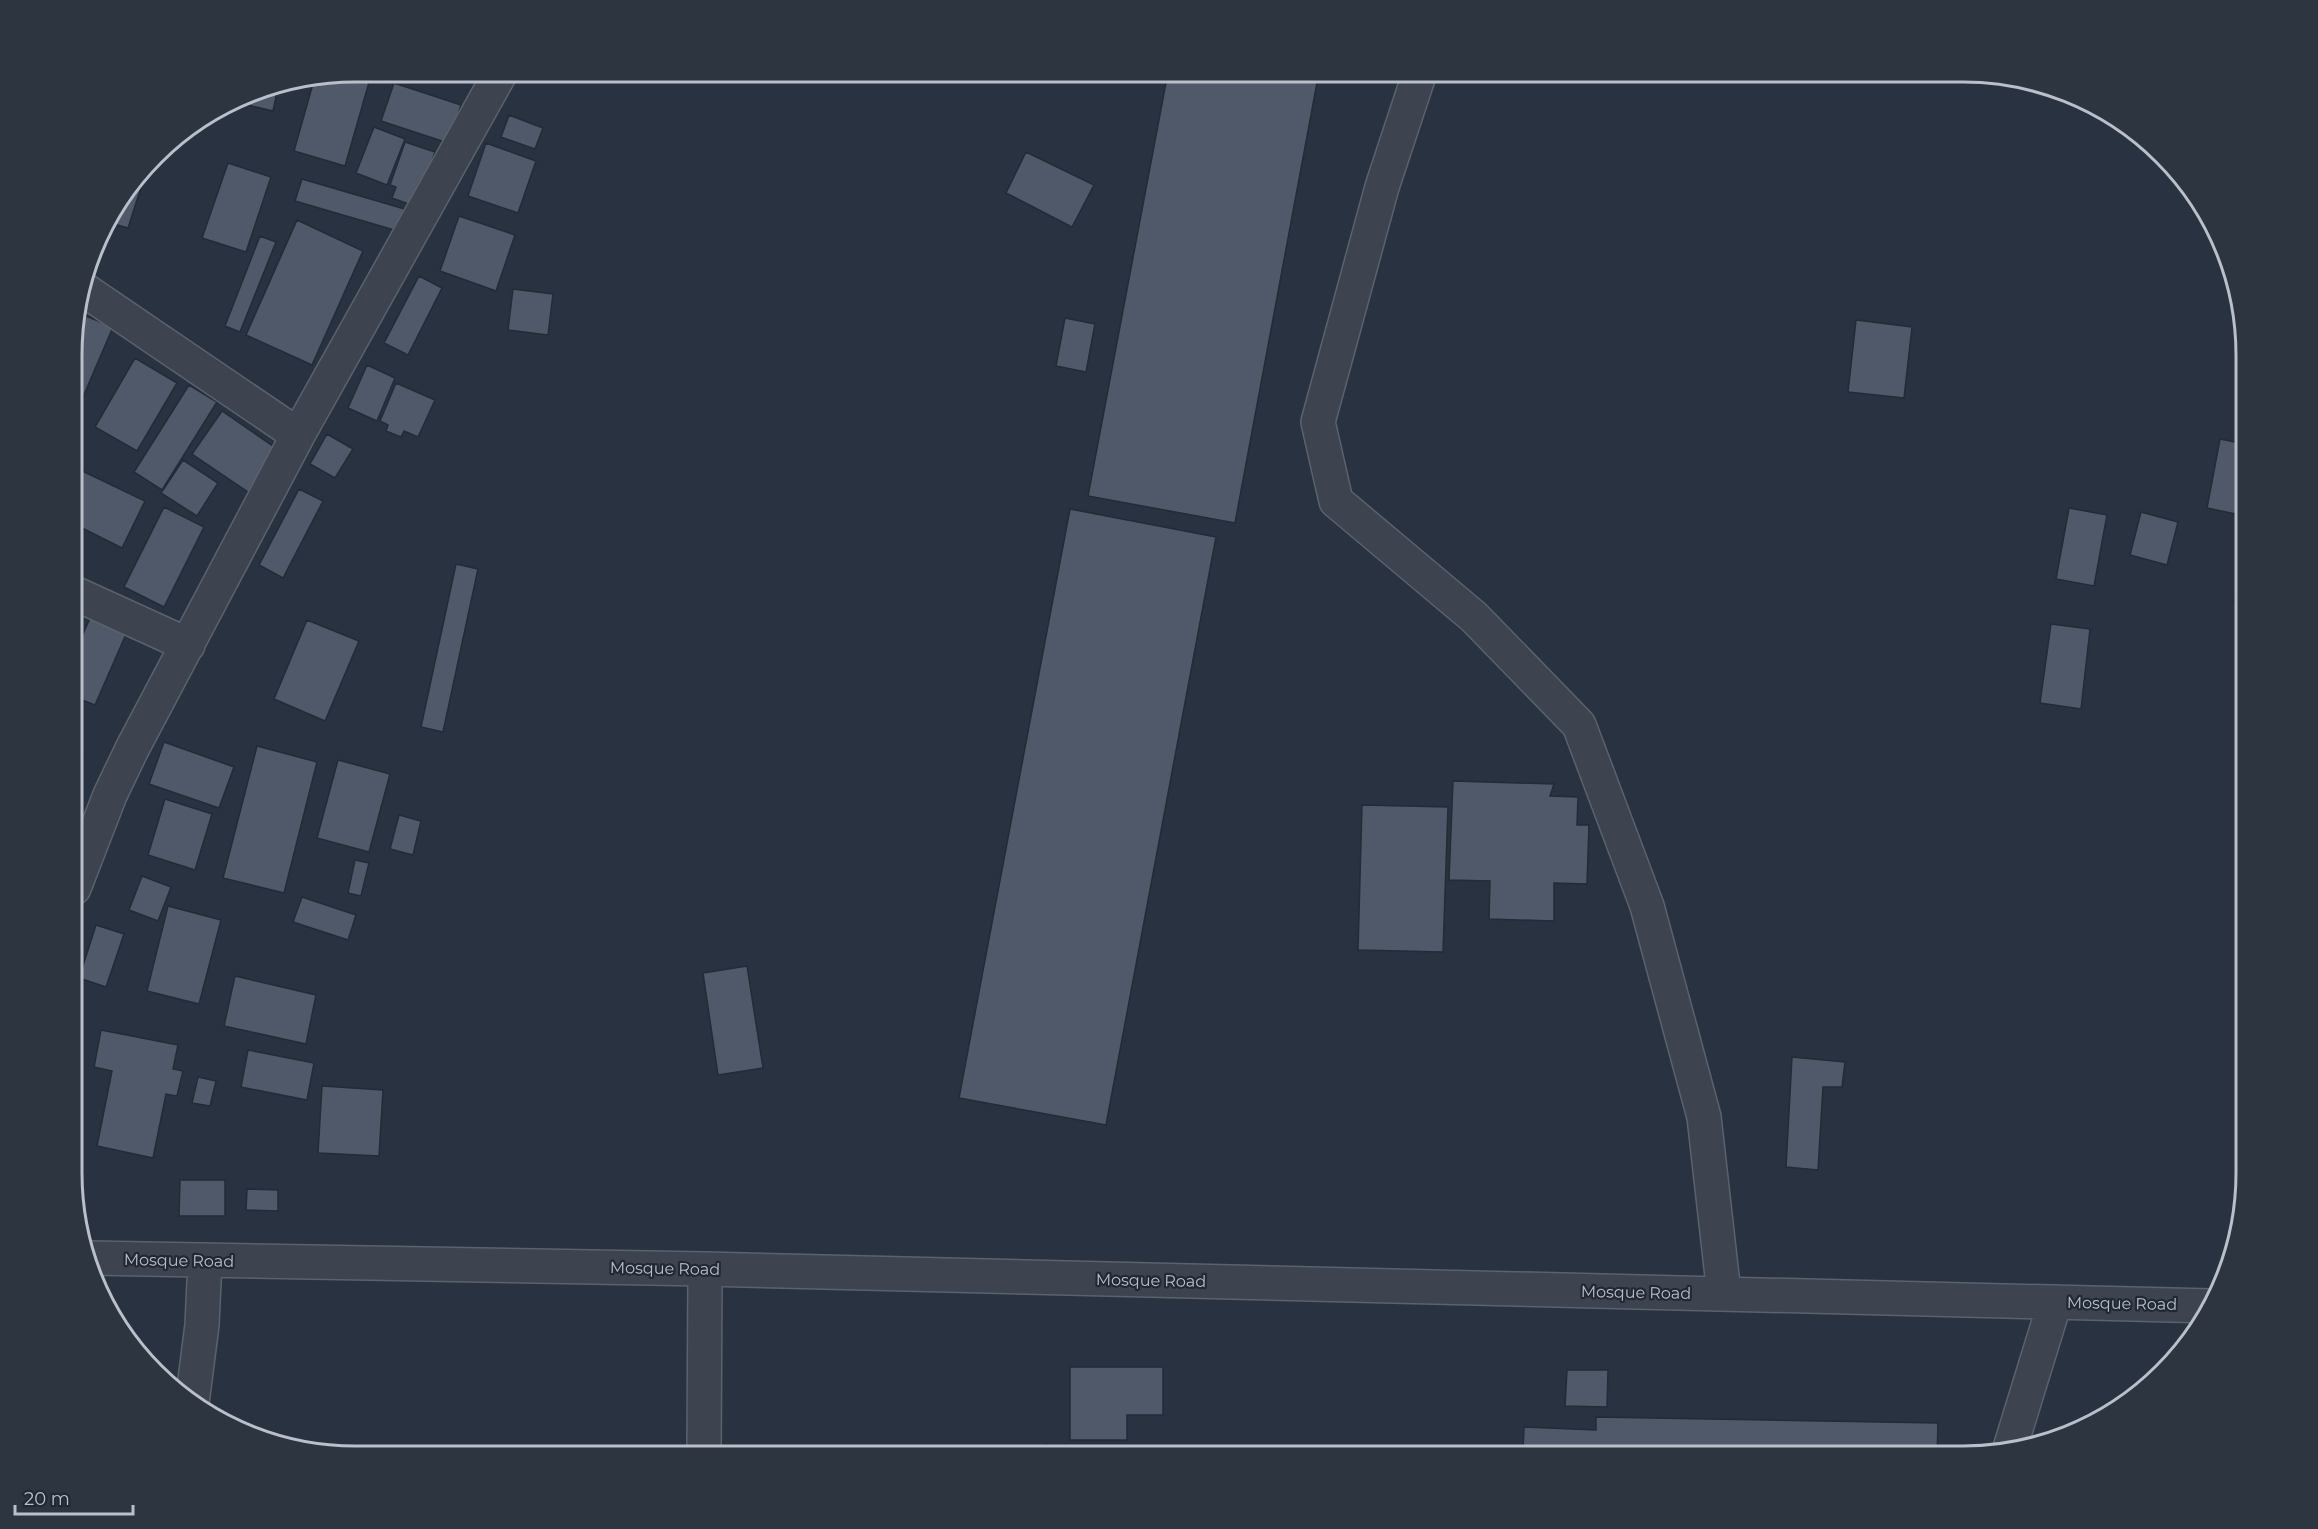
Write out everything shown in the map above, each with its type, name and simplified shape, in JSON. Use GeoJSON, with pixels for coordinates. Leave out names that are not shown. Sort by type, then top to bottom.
{"type":"FeatureCollection","features":[{"type":"Feature","properties":{"kind":"street"},"geometry":{"type":"LineString","coordinates":[[82,868],[114,786],[132,749],[489,82]]}},
{"type":"Feature","properties":{"kind":"street"},"geometry":{"type":"LineString","coordinates":[[1417,82],[1382,188],[1318,422],[1336,501],[1474,617],[1579,725],[1647,906],[1704,1117],[1724,1294]]}},
{"type":"Feature","properties":{"kind":"street"},"geometry":{"type":"LineString","coordinates":[[90,294],[298,435]]}},
{"type":"Feature","properties":{"kind":"street"},"geometry":{"type":"LineString","coordinates":[[82,597],[188,645]]}},
{"type":"Feature","properties":{"kind":"street","name":"Mosque Road"},"geometry":{"type":"LineString","coordinates":[[96,1258],[705,1269],[2201,1306]]}},
{"type":"Feature","properties":{"kind":"street"},"geometry":{"type":"LineString","coordinates":[[193,1393],[202,1325],[205,1260]]}},
{"type":"Feature","properties":{"kind":"street"},"geometry":{"type":"LineString","coordinates":[[704,1446],[705,1269]]}},
{"type":"Feature","properties":{"kind":"street"},"geometry":{"type":"LineString","coordinates":[[2012,1442],[2055,1302]]}},
{"type":"Feature","properties":{"kind":"building"},"geometry":{"type":"Polygon","coordinates":[[[369,82],[345,166],[294,151],[312,86],[369,82]]]}},
{"type":"Feature","properties":{"kind":"building"},"geometry":{"type":"Polygon","coordinates":[[[1166,82],[1317,82],[1235,523],[1088,496],[1166,82]]]}},
{"type":"Feature","properties":{"kind":"building"},"geometry":{"type":"Polygon","coordinates":[[[394,83],[461,105],[448,143],[381,121],[394,83]]]}},
{"type":"Feature","properties":{"kind":"building"},"geometry":{"type":"Polygon","coordinates":[[[276,95],[273,111],[247,105],[276,95]]]}},
{"type":"Feature","properties":{"kind":"building"},"geometry":{"type":"Polygon","coordinates":[[[509,115],[543,128],[535,149],[501,137],[509,115]]]}},
{"type":"Feature","properties":{"kind":"building"},"geometry":{"type":"Polygon","coordinates":[[[374,127],[405,139],[387,185],[356,173],[374,127]]]}},
{"type":"Feature","properties":{"kind":"building"},"geometry":{"type":"Polygon","coordinates":[[[405,142],[435,152],[417,207],[392,198],[396,187],[390,185],[405,142]]]}},
{"type":"Feature","properties":{"kind":"building"},"geometry":{"type":"Polygon","coordinates":[[[486,143],[536,161],[518,213],[468,196],[486,143]]]}},
{"type":"Feature","properties":{"kind":"building"},"geometry":{"type":"Polygon","coordinates":[[[1026,152],[1094,185],[1072,227],[1006,193],[1026,152]]]}},
{"type":"Feature","properties":{"kind":"building"},"geometry":{"type":"Polygon","coordinates":[[[228,163],[271,177],[246,252],[202,238],[228,163]]]}},
{"type":"Feature","properties":{"kind":"building"},"geometry":{"type":"Polygon","coordinates":[[[302,179],[408,210],[401,232],[295,201],[302,179]]]}},
{"type":"Feature","properties":{"kind":"building"},"geometry":{"type":"Polygon","coordinates":[[[142,186],[128,228],[116,225],[142,186]]]}},
{"type":"Feature","properties":{"kind":"building"},"geometry":{"type":"Polygon","coordinates":[[[459,216],[515,235],[496,291],[440,271],[459,216]]]}},
{"type":"Feature","properties":{"kind":"building"},"geometry":{"type":"Polygon","coordinates":[[[297,220],[363,251],[312,365],[246,335],[297,220]]]}},
{"type":"Feature","properties":{"kind":"building"},"geometry":{"type":"Polygon","coordinates":[[[260,236],[276,242],[240,332],[225,326],[260,236]]]}},
{"type":"Feature","properties":{"kind":"building"},"geometry":{"type":"Polygon","coordinates":[[[419,276],[442,288],[408,355],[384,343],[419,276]]]}},
{"type":"Feature","properties":{"kind":"building"},"geometry":{"type":"Polygon","coordinates":[[[513,289],[553,294],[548,335],[508,330],[513,289]]]}},
{"type":"Feature","properties":{"kind":"building"},"geometry":{"type":"Polygon","coordinates":[[[86,316],[113,327],[82,399],[82,355],[86,316]]]}},
{"type":"Feature","properties":{"kind":"building"},"geometry":{"type":"Polygon","coordinates":[[[1065,318],[1095,324],[1086,372],[1056,366],[1065,318]]]}},
{"type":"Feature","properties":{"kind":"building"},"geometry":{"type":"Polygon","coordinates":[[[1856,320],[1912,327],[1904,398],[1848,392],[1856,320]]]}},
{"type":"Feature","properties":{"kind":"building"},"geometry":{"type":"Polygon","coordinates":[[[135,358],[177,383],[137,451],[95,427],[135,358]]]}},
{"type":"Feature","properties":{"kind":"building"},"geometry":{"type":"Polygon","coordinates":[[[367,365],[395,378],[377,421],[348,408],[367,365]]]}},
{"type":"Feature","properties":{"kind":"building"},"geometry":{"type":"Polygon","coordinates":[[[396,383],[435,400],[418,437],[404,431],[401,437],[386,431],[388,425],[380,421],[396,383]]]}},
{"type":"Feature","properties":{"kind":"building"},"geometry":{"type":"Polygon","coordinates":[[[189,385],[217,402],[162,490],[134,472],[189,385]]]}},
{"type":"Feature","properties":{"kind":"building"},"geometry":{"type":"Polygon","coordinates":[[[222,411],[283,453],[254,496],[192,454],[222,411]]]}},
{"type":"Feature","properties":{"kind":"building"},"geometry":{"type":"Polygon","coordinates":[[[327,434],[353,449],[335,478],[310,464],[327,434]]]}},
{"type":"Feature","properties":{"kind":"building"},"geometry":{"type":"Polygon","coordinates":[[[2220,439],[2236,442],[2236,514],[2207,508],[2220,439]]]}},
{"type":"Feature","properties":{"kind":"building"},"geometry":{"type":"Polygon","coordinates":[[[183,460],[218,483],[197,516],[161,493],[183,460]]]}},
{"type":"Feature","properties":{"kind":"building"},"geometry":{"type":"Polygon","coordinates":[[[82,471],[145,501],[122,548],[82,528],[82,471]]]}},
{"type":"Feature","properties":{"kind":"building"},"geometry":{"type":"Polygon","coordinates":[[[299,489],[323,501],[283,578],[259,565],[299,489]]]}},
{"type":"Feature","properties":{"kind":"building"},"geometry":{"type":"Polygon","coordinates":[[[164,507],[204,527],[164,607],[124,587],[164,507]]]}},
{"type":"Feature","properties":{"kind":"building"},"geometry":{"type":"Polygon","coordinates":[[[2069,508],[2107,515],[2094,586],[2056,579],[2069,508]]]}},
{"type":"Feature","properties":{"kind":"building"},"geometry":{"type":"Polygon","coordinates":[[[1070,509],[1216,537],[1106,1125],[959,1098],[1070,509]]]}},
{"type":"Feature","properties":{"kind":"building"},"geometry":{"type":"Polygon","coordinates":[[[2141,512],[2178,522],[2167,565],[2130,555],[2141,512]]]}},
{"type":"Feature","properties":{"kind":"building"},"geometry":{"type":"Polygon","coordinates":[[[456,564],[478,569],[443,732],[421,727],[456,564]]]}},
{"type":"Feature","properties":{"kind":"building"},"geometry":{"type":"Polygon","coordinates":[[[91,616],[127,632],[95,705],[82,700],[82,636],[91,616]]]}},
{"type":"Feature","properties":{"kind":"building"},"geometry":{"type":"Polygon","coordinates":[[[307,620],[359,641],[325,721],[274,699],[307,620]]]}},
{"type":"Feature","properties":{"kind":"building"},"geometry":{"type":"Polygon","coordinates":[[[2051,624],[2090,629],[2081,709],[2040,703],[2051,624]]]}},
{"type":"Feature","properties":{"kind":"building"},"geometry":{"type":"Polygon","coordinates":[[[164,742],[234,767],[219,808],[149,784],[164,742]]]}},
{"type":"Feature","properties":{"kind":"building"},"geometry":{"type":"Polygon","coordinates":[[[257,746],[317,762],[284,893],[223,878],[257,746]]]}},
{"type":"Feature","properties":{"kind":"building"},"geometry":{"type":"Polygon","coordinates":[[[338,760],[390,774],[369,852],[317,838],[338,760]]]}},
{"type":"Feature","properties":{"kind":"building"},"geometry":{"type":"Polygon","coordinates":[[[1453,781],[1554,784],[1550,796],[1578,797],[1577,825],[1589,825],[1587,884],[1554,883],[1554,921],[1489,919],[1490,881],[1449,880],[1453,781]]]}},
{"type":"Feature","properties":{"kind":"building"},"geometry":{"type":"Polygon","coordinates":[[[165,799],[212,814],[195,870],[148,855],[165,799]]]}},
{"type":"Feature","properties":{"kind":"building"},"geometry":{"type":"Polygon","coordinates":[[[1362,805],[1448,807],[1443,952],[1358,950],[1362,805]]]}},
{"type":"Feature","properties":{"kind":"building"},"geometry":{"type":"Polygon","coordinates":[[[399,815],[421,821],[413,855],[390,849],[399,815]]]}},
{"type":"Feature","properties":{"kind":"building"},"geometry":{"type":"Polygon","coordinates":[[[355,860],[369,863],[361,896],[348,893],[355,860]]]}},
{"type":"Feature","properties":{"kind":"building"},"geometry":{"type":"Polygon","coordinates":[[[142,876],[171,887],[158,921],[129,910],[142,876]]]}},
{"type":"Feature","properties":{"kind":"building"},"geometry":{"type":"Polygon","coordinates":[[[302,897],[356,915],[348,940],[293,922],[302,897]]]}},
{"type":"Feature","properties":{"kind":"building"},"geometry":{"type":"Polygon","coordinates":[[[168,906],[221,920],[199,1004],[147,991],[168,906]]]}},
{"type":"Feature","properties":{"kind":"building"},"geometry":{"type":"Polygon","coordinates":[[[96,925],[124,934],[106,987],[82,979],[82,969],[96,925]]]}},
{"type":"Feature","properties":{"kind":"building"},"geometry":{"type":"Polygon","coordinates":[[[747,966],[763,1068],[718,1075],[703,973],[747,966]]]}},
{"type":"Feature","properties":{"kind":"building"},"geometry":{"type":"Polygon","coordinates":[[[235,976],[316,995],[306,1044],[224,1026],[235,976]]]}},
{"type":"Feature","properties":{"kind":"building"},"geometry":{"type":"Polygon","coordinates":[[[101,1030],[178,1045],[173,1069],[183,1071],[177,1096],[166,1094],[153,1158],[97,1146],[112,1071],[94,1067],[101,1030]]]}},
{"type":"Feature","properties":{"kind":"building"},"geometry":{"type":"Polygon","coordinates":[[[248,1050],[314,1063],[307,1100],[241,1087],[248,1050]]]}},
{"type":"Feature","properties":{"kind":"building"},"geometry":{"type":"Polygon","coordinates":[[[1792,1057],[1845,1062],[1842,1087],[1823,1087],[1818,1170],[1786,1167],[1792,1057]]]}},
{"type":"Feature","properties":{"kind":"building"},"geometry":{"type":"Polygon","coordinates":[[[198,1077],[216,1081],[210,1106],[192,1103],[198,1077]]]}},
{"type":"Feature","properties":{"kind":"building"},"geometry":{"type":"Polygon","coordinates":[[[322,1086],[383,1090],[379,1156],[318,1153],[322,1086]]]}},
{"type":"Feature","properties":{"kind":"building"},"geometry":{"type":"Polygon","coordinates":[[[180,1180],[225,1180],[225,1216],[179,1216],[180,1180]]]}},
{"type":"Feature","properties":{"kind":"building"},"geometry":{"type":"Polygon","coordinates":[[[247,1189],[278,1190],[278,1211],[246,1210],[247,1189]]]}},
{"type":"Feature","properties":{"kind":"building"},"geometry":{"type":"Polygon","coordinates":[[[1070,1367],[1163,1367],[1163,1415],[1127,1415],[1127,1440],[1070,1440],[1070,1367]]]}},
{"type":"Feature","properties":{"kind":"building"},"geometry":{"type":"Polygon","coordinates":[[[1567,1370],[1608,1370],[1607,1407],[1565,1406],[1567,1370]]]}},
{"type":"Feature","properties":{"kind":"building"},"geometry":{"type":"Polygon","coordinates":[[[1596,1417],[1938,1423],[1937,1446],[1523,1446],[1524,1427],[1596,1430],[1596,1417]]]}}]}
